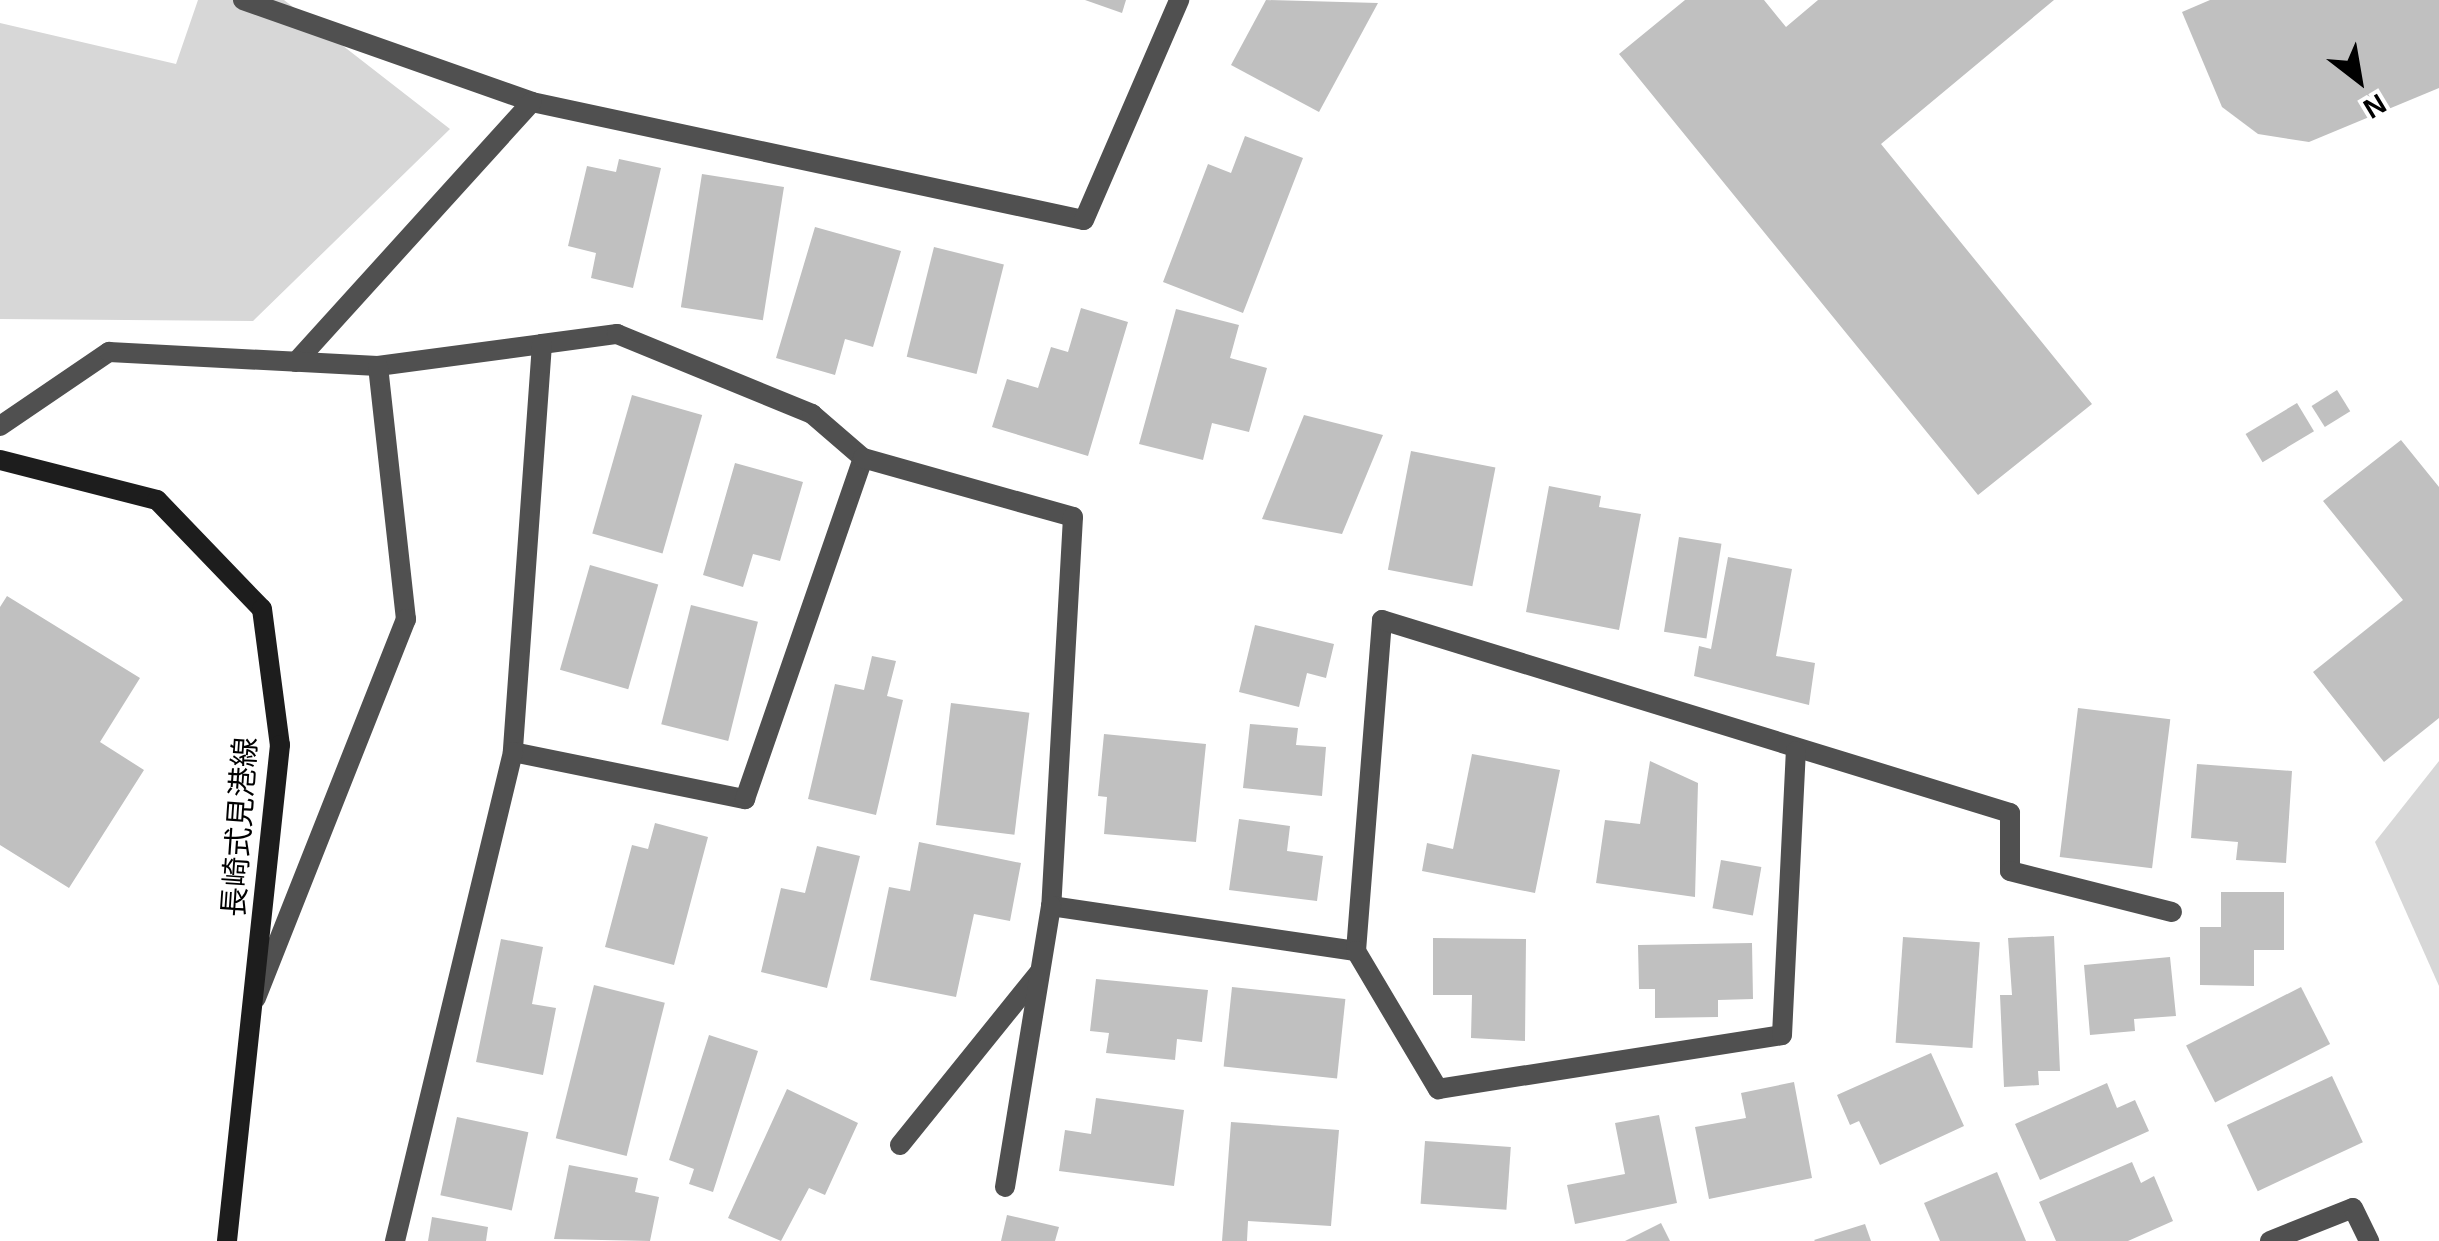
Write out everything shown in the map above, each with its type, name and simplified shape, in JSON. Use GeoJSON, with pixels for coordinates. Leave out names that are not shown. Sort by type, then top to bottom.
{"type":"FeatureCollection","features":[{"type":"Feature","properties":{"kind":"main road","name":"長崎式見港線"},"geometry":{"type":"LineString","coordinates":[[0,460],[157,500],[262,609],[280,744],[227,1241]]}},
{"type":"Feature","properties":{"kind":"street"},"geometry":{"type":"LineString","coordinates":[[243,0],[532,102],[1084,220],[1179,0]]}},
{"type":"Feature","properties":{"kind":"street"},"geometry":{"type":"LineString","coordinates":[[296,362],[532,102]]}},
{"type":"Feature","properties":{"kind":"street"},"geometry":{"type":"LineString","coordinates":[[0,426],[109,352],[378,366],[617,334],[812,414],[864,458],[1073,517],[1051,906],[1004,1187]]}},
{"type":"Feature","properties":{"kind":"street"},"geometry":{"type":"LineString","coordinates":[[395,1241],[440,1032],[512,752],[542,344]]}},
{"type":"Feature","properties":{"kind":"street"},"geometry":{"type":"LineString","coordinates":[[255,1000],[406,619],[378,366]]}},
{"type":"Feature","properties":{"kind":"street"},"geometry":{"type":"LineString","coordinates":[[512,752],[744,799],[864,458]]}},
{"type":"Feature","properties":{"kind":"street"},"geometry":{"type":"LineString","coordinates":[[1796,752],[1782,1036],[1438,1089],[1356,951],[1382,620],[1796,752],[2010,813],[2010,871],[2172,912]]}},
{"type":"Feature","properties":{"kind":"street"},"geometry":{"type":"LineString","coordinates":[[1051,906],[1356,951]]}},
{"type":"Feature","properties":{"kind":"street"},"geometry":{"type":"LineString","coordinates":[[900,1145],[1040,972]]}},
{"type":"Feature","properties":{"kind":"street"},"geometry":{"type":"LineString","coordinates":[[2270,1241],[2352,1208],[2369,1241]]}},
{"type":"Feature","properties":{"kind":"shaded area"},"geometry":{"type":"Polygon","coordinates":[[[198,0],[284,0],[450,129],[253,321],[0,319],[0,23],[176,64],[198,0]]]}},
{"type":"Feature","properties":{"kind":"shaded area"},"geometry":{"type":"Polygon","coordinates":[[[2439,761],[2439,986],[2375,842],[2439,761]]]}},
{"type":"Feature","properties":{"kind":"building"},"geometry":{"type":"Polygon","coordinates":[[[1085,0],[1126,0],[1122,13],[1085,0]]]}},
{"type":"Feature","properties":{"kind":"building"},"geometry":{"type":"Polygon","coordinates":[[[1266,0],[1378,3],[1319,112],[1231,65],[1266,0]]]}},
{"type":"Feature","properties":{"kind":"building"},"geometry":{"type":"Polygon","coordinates":[[[1685,0],[1764,0],[1786,27],[1818,0],[2054,0],[1881,144],[2092,404],[1978,495],[1619,54],[1685,0]]]}},
{"type":"Feature","properties":{"kind":"building"},"geometry":{"type":"Polygon","coordinates":[[[2210,0],[2439,0],[2439,88],[2309,142],[2258,134],[2222,107],[2182,12],[2210,0]]]}},
{"type":"Feature","properties":{"kind":"building"},"geometry":{"type":"Polygon","coordinates":[[[1245,136],[1303,158],[1243,313],[1163,282],[1208,164],[1231,173],[1245,136]]]}},
{"type":"Feature","properties":{"kind":"building"},"geometry":{"type":"Polygon","coordinates":[[[619,159],[661,168],[633,288],[591,278],[596,253],[568,246],[587,166],[616,172],[619,159]]]}},
{"type":"Feature","properties":{"kind":"building"},"geometry":{"type":"Polygon","coordinates":[[[702,174],[784,187],[763,320],[681,307],[702,174]]]}},
{"type":"Feature","properties":{"kind":"building"},"geometry":{"type":"Polygon","coordinates":[[[815,227],[901,251],[873,347],[845,339],[835,375],[776,358],[815,227]]]}},
{"type":"Feature","properties":{"kind":"building"},"geometry":{"type":"Polygon","coordinates":[[[934,247],[1004,264],[977,374],[907,357],[934,247]]]}},
{"type":"Feature","properties":{"kind":"building"},"geometry":{"type":"Polygon","coordinates":[[[1081,308],[1128,322],[1088,456],[992,427],[1007,379],[1038,388],[1051,347],[1068,352],[1081,308]]]}},
{"type":"Feature","properties":{"kind":"building"},"geometry":{"type":"Polygon","coordinates":[[[1176,309],[1239,325],[1230,358],[1267,368],[1249,432],[1212,423],[1203,460],[1139,444],[1176,309]]]}},
{"type":"Feature","properties":{"kind":"building"},"geometry":{"type":"Polygon","coordinates":[[[2337,390],[2350,411],[2325,427],[2312,406],[2337,390]]]}},
{"type":"Feature","properties":{"kind":"building"},"geometry":{"type":"Polygon","coordinates":[[[632,395],[702,415],[662,554],[592,533],[632,395]]]}},
{"type":"Feature","properties":{"kind":"building"},"geometry":{"type":"Polygon","coordinates":[[[2297,403],[2314,431],[2263,462],[2246,434],[2297,403]]]}},
{"type":"Feature","properties":{"kind":"building"},"geometry":{"type":"Polygon","coordinates":[[[1304,415],[1383,435],[1342,534],[1262,519],[1304,415]]]}},
{"type":"Feature","properties":{"kind":"building"},"geometry":{"type":"Polygon","coordinates":[[[2401,440],[2439,487],[2439,718],[2384,762],[2313,672],[2403,600],[2323,501],[2401,440]]]}},
{"type":"Feature","properties":{"kind":"building"},"geometry":{"type":"Polygon","coordinates":[[[1411,451],[1495,467],[1472,586],[1388,570],[1411,451]]]}},
{"type":"Feature","properties":{"kind":"building"},"geometry":{"type":"Polygon","coordinates":[[[735,463],[803,482],[780,561],[753,554],[743,587],[703,575],[735,463]]]}},
{"type":"Feature","properties":{"kind":"building"},"geometry":{"type":"Polygon","coordinates":[[[1549,486],[1601,496],[1599,507],[1641,514],[1619,630],[1526,612],[1549,486]]]}},
{"type":"Feature","properties":{"kind":"building"},"geometry":{"type":"Polygon","coordinates":[[[1679,537],[1721,544],[1706,639],[1664,632],[1679,537]]]}},
{"type":"Feature","properties":{"kind":"building"},"geometry":{"type":"Polygon","coordinates":[[[1728,557],[1792,569],[1776,656],[1815,663],[1809,705],[1694,676],[1699,646],[1711,649],[1728,557]]]}},
{"type":"Feature","properties":{"kind":"building"},"geometry":{"type":"Polygon","coordinates":[[[590,565],[658,585],[628,689],[560,670],[590,565]]]}},
{"type":"Feature","properties":{"kind":"building"},"geometry":{"type":"Polygon","coordinates":[[[7,596],[140,678],[100,742],[144,770],[69,888],[0,845],[0,607],[7,596]]]}},
{"type":"Feature","properties":{"kind":"building"},"geometry":{"type":"Polygon","coordinates":[[[691,605],[758,622],[728,741],[661,724],[691,605]]]}},
{"type":"Feature","properties":{"kind":"building"},"geometry":{"type":"Polygon","coordinates":[[[1255,625],[1334,644],[1326,678],[1307,673],[1299,707],[1239,692],[1255,625]]]}},
{"type":"Feature","properties":{"kind":"building"},"geometry":{"type":"Polygon","coordinates":[[[872,656],[896,661],[887,696],[903,700],[876,815],[808,799],[835,684],[864,690],[872,656]]]}},
{"type":"Feature","properties":{"kind":"building"},"geometry":{"type":"Polygon","coordinates":[[[951,703],[1029,713],[1014,835],[936,825],[951,703]]]}},
{"type":"Feature","properties":{"kind":"building"},"geometry":{"type":"Polygon","coordinates":[[[2078,708],[2170,719],[2152,868],[2060,857],[2078,708]]]}},
{"type":"Feature","properties":{"kind":"building"},"geometry":{"type":"Polygon","coordinates":[[[1250,724],[1298,728],[1296,745],[1326,747],[1322,796],[1243,788],[1250,724]]]}},
{"type":"Feature","properties":{"kind":"building"},"geometry":{"type":"Polygon","coordinates":[[[1104,734],[1206,744],[1196,842],[1104,834],[1107,797],[1098,796],[1104,734]]]}},
{"type":"Feature","properties":{"kind":"building"},"geometry":{"type":"Polygon","coordinates":[[[1472,754],[1560,770],[1535,893],[1422,871],[1427,843],[1453,849],[1472,754]]]}},
{"type":"Feature","properties":{"kind":"building"},"geometry":{"type":"Polygon","coordinates":[[[1650,761],[1698,783],[1695,897],[1596,883],[1605,820],[1640,824],[1650,761]]]}},
{"type":"Feature","properties":{"kind":"building"},"geometry":{"type":"Polygon","coordinates":[[[2197,764],[2292,771],[2286,863],[2236,860],[2238,842],[2191,838],[2197,764]]]}},
{"type":"Feature","properties":{"kind":"building"},"geometry":{"type":"Polygon","coordinates":[[[1239,819],[1290,826],[1287,851],[1323,856],[1317,901],[1229,890],[1239,819]]]}},
{"type":"Feature","properties":{"kind":"building"},"geometry":{"type":"Polygon","coordinates":[[[655,823],[708,837],[674,965],[605,947],[632,845],[648,849],[655,823]]]}},
{"type":"Feature","properties":{"kind":"building"},"geometry":{"type":"Polygon","coordinates":[[[919,842],[1021,863],[1010,921],[974,914],[956,997],[870,980],[889,887],[910,891],[919,842]]]}},
{"type":"Feature","properties":{"kind":"building"},"geometry":{"type":"Polygon","coordinates":[[[817,846],[860,856],[827,988],[761,972],[781,888],[805,893],[817,846]]]}},
{"type":"Feature","properties":{"kind":"building"},"geometry":{"type":"Polygon","coordinates":[[[1721,860],[1761,867],[1753,915],[1712,908],[1721,860]]]}},
{"type":"Feature","properties":{"kind":"building"},"geometry":{"type":"Polygon","coordinates":[[[2221,892],[2284,892],[2284,950],[2254,950],[2254,986],[2200,985],[2200,927],[2221,927],[2221,892]]]}},
{"type":"Feature","properties":{"kind":"building"},"geometry":{"type":"Polygon","coordinates":[[[2054,936],[2060,1071],[2038,1071],[2039,1085],[2004,1087],[2000,995],[2012,995],[2008,938],[2054,936]]]}},
{"type":"Feature","properties":{"kind":"building"},"geometry":{"type":"Polygon","coordinates":[[[1903,937],[1980,942],[1972,1048],[1896,1043],[1903,937]]]}},
{"type":"Feature","properties":{"kind":"building"},"geometry":{"type":"Polygon","coordinates":[[[1433,938],[1526,939],[1525,1041],[1471,1038],[1472,995],[1433,995],[1433,938]]]}},
{"type":"Feature","properties":{"kind":"building"},"geometry":{"type":"Polygon","coordinates":[[[501,939],[543,947],[532,1004],[556,1008],[543,1075],[476,1062],[501,939]]]}},
{"type":"Feature","properties":{"kind":"building"},"geometry":{"type":"Polygon","coordinates":[[[1752,943],[1753,999],[1718,1000],[1718,1017],[1655,1018],[1655,989],[1639,989],[1638,945],[1752,943]]]}},
{"type":"Feature","properties":{"kind":"building"},"geometry":{"type":"Polygon","coordinates":[[[2170,957],[2176,1016],[2134,1019],[2135,1031],[2090,1035],[2084,965],[2170,957]]]}},
{"type":"Feature","properties":{"kind":"building"},"geometry":{"type":"Polygon","coordinates":[[[1096,979],[1208,990],[1202,1042],[1177,1039],[1175,1060],[1106,1053],[1109,1033],[1090,1031],[1096,979]]]}},
{"type":"Feature","properties":{"kind":"building"},"geometry":{"type":"Polygon","coordinates":[[[594,985],[665,1003],[627,1156],[556,1138],[594,985]]]}},
{"type":"Feature","properties":{"kind":"building"},"geometry":{"type":"Polygon","coordinates":[[[1232,987],[1345,999],[1337,1078],[1224,1067],[1232,987]]]}},
{"type":"Feature","properties":{"kind":"building"},"geometry":{"type":"Polygon","coordinates":[[[2301,987],[2330,1044],[2215,1103],[2186,1046],[2301,987]]]}},
{"type":"Feature","properties":{"kind":"building"},"geometry":{"type":"Polygon","coordinates":[[[709,1035],[758,1051],[713,1192],[689,1184],[694,1169],[669,1160],[709,1035]]]}},
{"type":"Feature","properties":{"kind":"building"},"geometry":{"type":"Polygon","coordinates":[[[1931,1053],[1964,1126],[1880,1165],[1859,1121],[1850,1125],[1837,1095],[1931,1053]]]}},
{"type":"Feature","properties":{"kind":"building"},"geometry":{"type":"Polygon","coordinates":[[[2332,1076],[2363,1142],[2258,1191],[2227,1125],[2332,1076]]]}},
{"type":"Feature","properties":{"kind":"building"},"geometry":{"type":"Polygon","coordinates":[[[1794,1082],[1812,1178],[1709,1199],[1695,1127],[1746,1118],[1741,1093],[1794,1082]]]}},
{"type":"Feature","properties":{"kind":"building"},"geometry":{"type":"Polygon","coordinates":[[[2107,1083],[2117,1108],[2135,1100],[2149,1131],[2040,1180],[2015,1124],[2107,1083]]]}},
{"type":"Feature","properties":{"kind":"building"},"geometry":{"type":"Polygon","coordinates":[[[787,1089],[858,1123],[825,1195],[809,1188],[781,1241],[728,1218],[787,1089]]]}},
{"type":"Feature","properties":{"kind":"building"},"geometry":{"type":"Polygon","coordinates":[[[1096,1098],[1184,1110],[1174,1186],[1059,1171],[1065,1130],[1091,1134],[1096,1098]]]}},
{"type":"Feature","properties":{"kind":"building"},"geometry":{"type":"Polygon","coordinates":[[[1659,1115],[1677,1203],[1575,1224],[1567,1185],[1625,1174],[1615,1123],[1659,1115]]]}},
{"type":"Feature","properties":{"kind":"building"},"geometry":{"type":"Polygon","coordinates":[[[457,1117],[528,1132],[512,1210],[440,1195],[457,1117]]]}},
{"type":"Feature","properties":{"kind":"building"},"geometry":{"type":"Polygon","coordinates":[[[1231,1122],[1339,1130],[1331,1226],[1248,1221],[1247,1241],[1222,1241],[1231,1122]]]}},
{"type":"Feature","properties":{"kind":"building"},"geometry":{"type":"Polygon","coordinates":[[[1425,1141],[1511,1147],[1506,1210],[1421,1204],[1425,1141]]]}},
{"type":"Feature","properties":{"kind":"building"},"geometry":{"type":"Polygon","coordinates":[[[2132,1162],[2141,1183],[2154,1176],[2173,1221],[2128,1241],[2056,1241],[2039,1202],[2132,1162]]]}},
{"type":"Feature","properties":{"kind":"building"},"geometry":{"type":"Polygon","coordinates":[[[569,1165],[638,1178],[635,1192],[659,1197],[650,1241],[554,1239],[569,1165]]]}},
{"type":"Feature","properties":{"kind":"building"},"geometry":{"type":"Polygon","coordinates":[[[1997,1172],[2026,1241],[1940,1241],[1924,1203],[1997,1172]]]}},
{"type":"Feature","properties":{"kind":"building"},"geometry":{"type":"Polygon","coordinates":[[[1007,1215],[1059,1227],[1055,1241],[1001,1241],[1007,1215]]]}},
{"type":"Feature","properties":{"kind":"building"},"geometry":{"type":"Polygon","coordinates":[[[432,1217],[488,1227],[486,1241],[428,1241],[432,1217]]]}},
{"type":"Feature","properties":{"kind":"building"},"geometry":{"type":"Polygon","coordinates":[[[1661,1223],[1670,1241],[1625,1241],[1661,1223]]]}},
{"type":"Feature","properties":{"kind":"building"},"geometry":{"type":"Polygon","coordinates":[[[1865,1224],[1871,1241],[1814,1240],[1865,1224]]]}}]}
